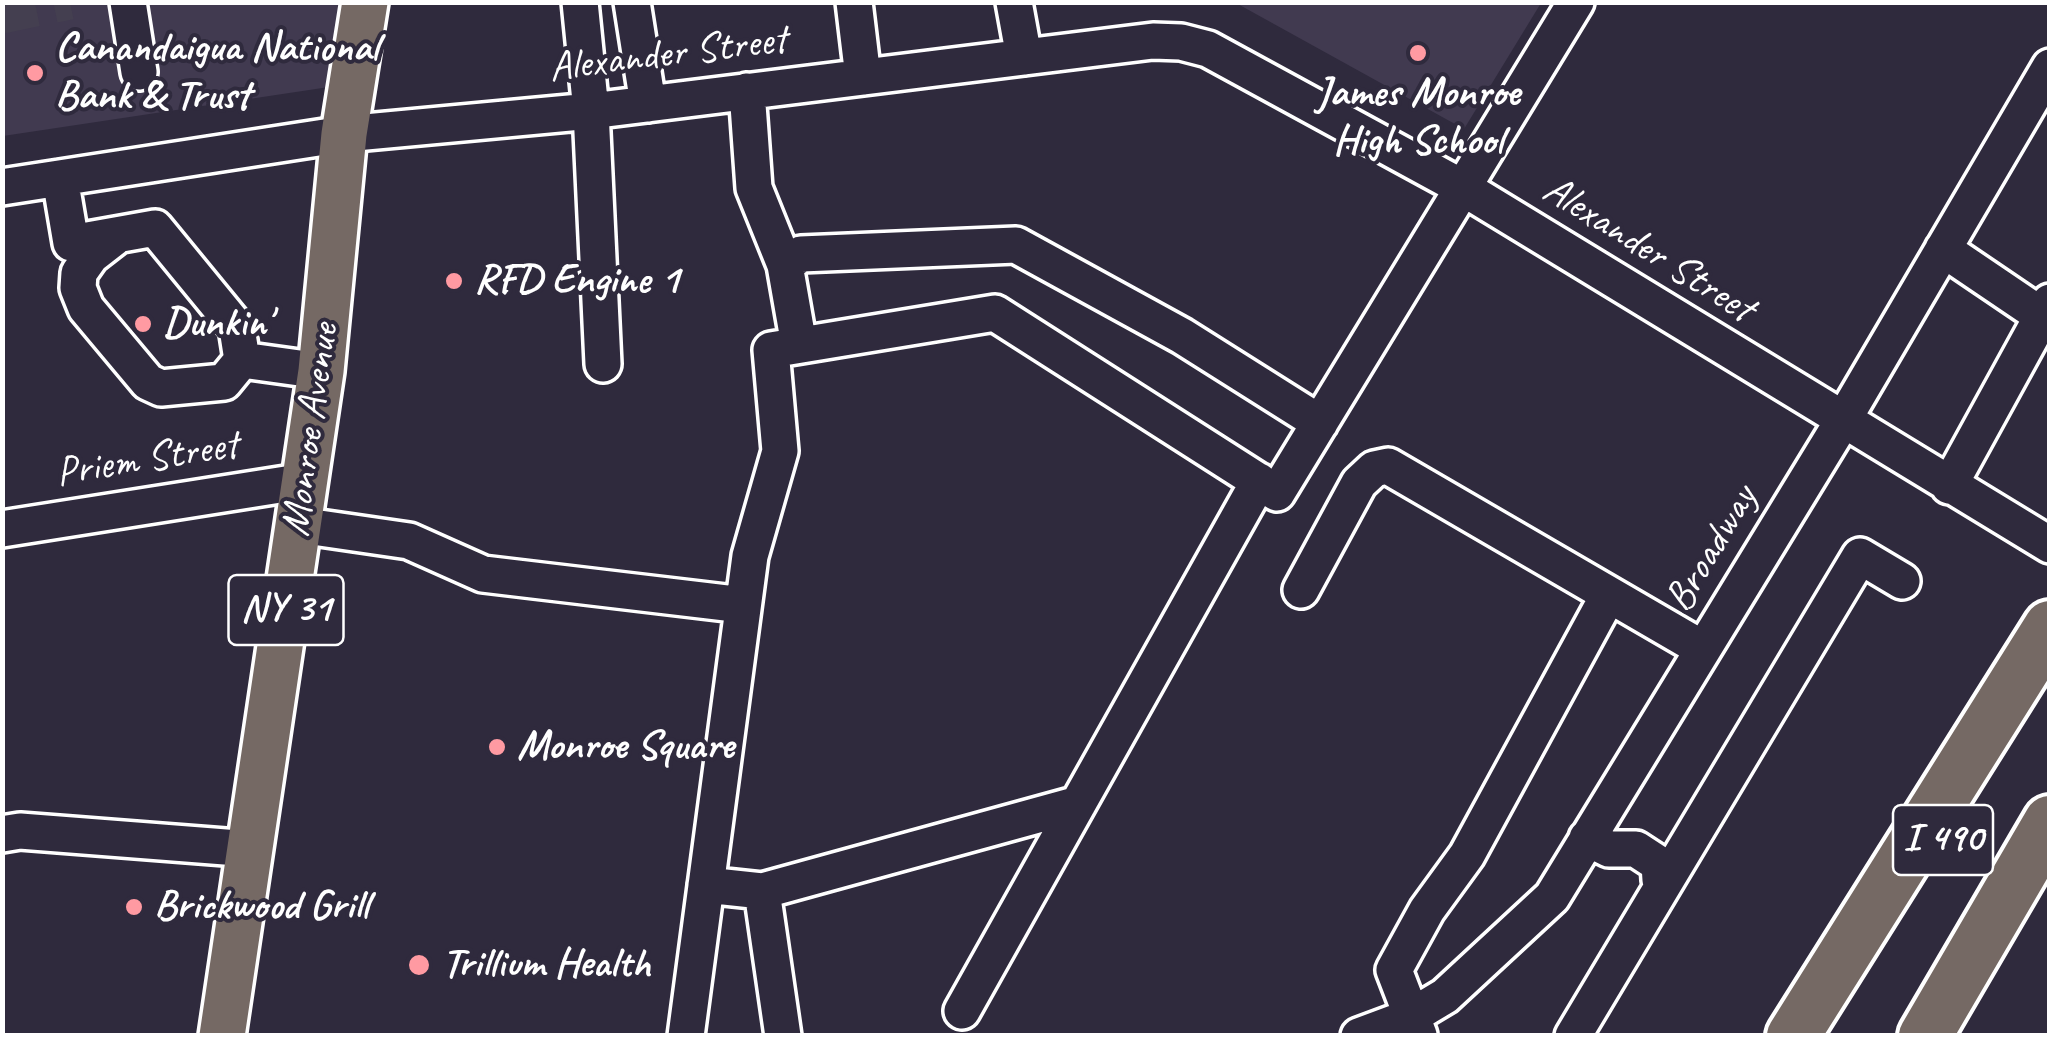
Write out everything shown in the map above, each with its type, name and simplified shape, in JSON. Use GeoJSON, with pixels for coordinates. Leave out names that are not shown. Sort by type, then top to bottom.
{"type":"FeatureCollection","features":[{"type":"Feature","properties":{"kind":"highway"},"geometry":{"type":"LineString","coordinates":[[1792,1036],[2050,627]]}},
{"type":"Feature","properties":{"kind":"highway","name":"I 490"},"geometry":{"type":"LineString","coordinates":[[1836,1036],[2050,644]]}},
{"type":"Feature","properties":{"kind":"highway","name":"I 490"},"geometry":{"type":"LineString","coordinates":[[1925,1036],[2050,822]]}},
{"type":"Feature","properties":{"kind":"main road","name":"Monroe Avenue"},"geometry":{"type":"LineString","coordinates":[[222,1036],[321,371],[344,134],[365,2]]}},
{"type":"Feature","properties":{"kind":"street"},"geometry":{"type":"LineString","coordinates":[[128,2],[138,72]]}},
{"type":"Feature","properties":{"kind":"street"},"geometry":{"type":"LineString","coordinates":[[580,2],[591,111],[604,364]]}},
{"type":"Feature","properties":{"kind":"street"},"geometry":{"type":"LineString","coordinates":[[632,2],[648,104]]}},
{"type":"Feature","properties":{"kind":"street"},"geometry":{"type":"LineString","coordinates":[[854,2],[863,77]]}},
{"type":"Feature","properties":{"kind":"street"},"geometry":{"type":"LineString","coordinates":[[1014,2],[1024,57]]}},
{"type":"Feature","properties":{"kind":"street"},"geometry":{"type":"LineString","coordinates":[[686,1036],[750,556],[780,450],[771,350],[996,313],[1277,493],[1576,2]]}},
{"type":"Feature","properties":{"kind":"street","name":"Alexander Street"},"geometry":{"type":"LineString","coordinates":[[2,187],[344,134],[591,111],[1153,41],[1208,48],[1465,189],[2036,537]]}},
{"type":"Feature","properties":{"kind":"street","name":"Broadway"},"geometry":{"type":"LineString","coordinates":[[1359,1036],[1414,1026],[1552,897],[1598,844],[1703,650],[2050,67]]}},
{"type":"Feature","properties":{"kind":"street"},"geometry":{"type":"LineString","coordinates":[[748,91],[754,188],[785,265],[798,345]]}},
{"type":"Feature","properties":{"kind":"street"},"geometry":{"type":"LineString","coordinates":[[60,178],[72,243],[155,228],[237,328],[242,360],[224,382],[160,388],[148,382],[86,308],[78,288],[79,273],[91,256],[118,235]]}},
{"type":"Feature","properties":{"kind":"street"},"geometry":{"type":"LineString","coordinates":[[785,265],[801,254],[1016,245],[1182,336],[1320,423]]}},
{"type":"Feature","properties":{"kind":"street"},"geometry":{"type":"LineString","coordinates":[[1943,248],[2046,309],[1949,486]]}},
{"type":"Feature","properties":{"kind":"street"},"geometry":{"type":"LineString","coordinates":[[242,360],[321,371]]}},
{"type":"Feature","properties":{"kind":"street"},"geometry":{"type":"LineString","coordinates":[[1301,590],[1358,484],[1374,469],[1388,466],[1703,650]]}},
{"type":"Feature","properties":{"kind":"street","name":"Priem Street"},"geometry":{"type":"LineString","coordinates":[[2,529],[305,481]]}},
{"type":"Feature","properties":{"kind":"street"},"geometry":{"type":"LineString","coordinates":[[962,1011],[1259,482]]}},
{"type":"Feature","properties":{"kind":"street"},"geometry":{"type":"LineString","coordinates":[[298,525],[409,541],[483,574],[744,605]]}},
{"type":"Feature","properties":{"kind":"street"},"geometry":{"type":"LineString","coordinates":[[1573,1036],[1860,556],[1902,582]]}},
{"type":"Feature","properties":{"kind":"street"},"geometry":{"type":"LineString","coordinates":[[1414,1026],[1394,970],[1466,854],[1608,596]]}},
{"type":"Feature","properties":{"kind":"street"},"geometry":{"type":"LineString","coordinates":[[706,885],[762,891],[1078,804]]}},
{"type":"Feature","properties":{"kind":"street"},"geometry":{"type":"LineString","coordinates":[[2,834],[20,831],[251,850]]}},
{"type":"Feature","properties":{"kind":"street"},"geometry":{"type":"LineString","coordinates":[[1598,844],[1620,870],[1645,884],[1663,882]]}},
{"type":"Feature","properties":{"kind":"street"},"geometry":{"type":"LineString","coordinates":[[762,891],[782,1036]]}},
{"type":"Feature","properties":{"kind":"shaded area"},"geometry":{"type":"Polygon","coordinates":[[[2,3],[360,3],[349,84],[3,136],[2,3]]]}},
{"type":"Feature","properties":{"kind":"shaded area"},"geometry":{"type":"Polygon","coordinates":[[[1236,3],[1541,3],[1464,129],[1236,3]]]}},
{"type":"Feature","properties":{"kind":"tunnel"},"geometry":{"type":"LineString","coordinates":[[2,16],[70,2]]}},
{"type":"Feature","properties":{"kind":"place","name":"James Monroe High School"},"geometry":{"type":"Point","coordinates":[1418,53]}},
{"type":"Feature","properties":{"kind":"place","name":"Canandaigua National Bank & Trust"},"geometry":{"type":"Point","coordinates":[35,73]}},
{"type":"Feature","properties":{"kind":"place","name":"RFD Engine 1"},"geometry":{"type":"Point","coordinates":[454,281]}},
{"type":"Feature","properties":{"kind":"place","name":"Dunkin'"},"geometry":{"type":"Point","coordinates":[143,324]}},
{"type":"Feature","properties":{"kind":"place","name":"Monroe Square"},"geometry":{"type":"Point","coordinates":[497,747]}},
{"type":"Feature","properties":{"kind":"place","name":"Brickwood Grill"},"geometry":{"type":"Point","coordinates":[134,907]}},
{"type":"Feature","properties":{"kind":"place","name":"Trillium Health"},"geometry":{"type":"Point","coordinates":[419,965]}}]}
